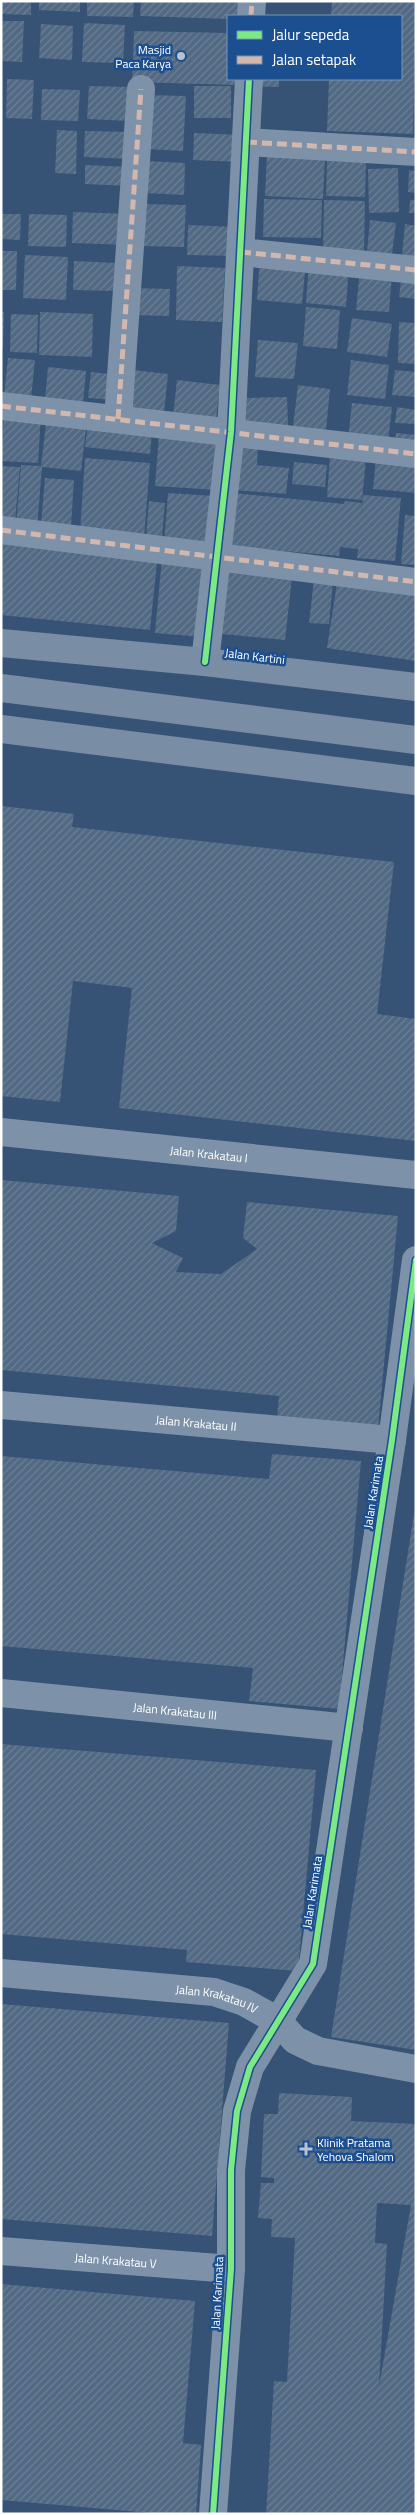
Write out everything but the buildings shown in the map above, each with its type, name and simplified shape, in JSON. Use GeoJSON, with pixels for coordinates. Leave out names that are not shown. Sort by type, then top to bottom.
{"type":"FeatureCollection","features":[{"type":"Feature","properties":{"kind":"main road","name":"Jalan Kartini"},"geometry":{"type":"LineString","coordinates":[[1,643],[206,662],[416,687]]}},
{"type":"Feature","properties":{"kind":"main road"},"geometry":{"type":"LineString","coordinates":[[1,688],[416,740]]}},
{"type":"Feature","properties":{"kind":"main road"},"geometry":{"type":"LineString","coordinates":[[1,729],[416,781]]}},
{"type":"Feature","properties":{"kind":"street"},"geometry":{"type":"LineString","coordinates":[[251,15],[252,1]]}},
{"type":"Feature","properties":{"kind":"street"},"geometry":{"type":"LineString","coordinates":[[206,662],[230,432],[249,80]]}},
{"type":"Feature","properties":{"kind":"street"},"geometry":{"type":"LineString","coordinates":[[118,419],[141,89]]}},
{"type":"Feature","properties":{"kind":"street"},"geometry":{"type":"LineString","coordinates":[[247,142],[416,152]]}},
{"type":"Feature","properties":{"kind":"street"},"geometry":{"type":"LineString","coordinates":[[241,252],[416,270]]}},
{"type":"Feature","properties":{"kind":"street"},"geometry":{"type":"LineString","coordinates":[[1,406],[416,454]]}},
{"type":"Feature","properties":{"kind":"street"},"geometry":{"type":"LineString","coordinates":[[1,530],[416,582]]}},
{"type":"Feature","properties":{"kind":"street","name":"Jalan Krakatau I"},"geometry":{"type":"LineString","coordinates":[[1,1132],[416,1175]]}},
{"type":"Feature","properties":{"kind":"street","name":"Jalan Karimata"},"geometry":{"type":"LineString","coordinates":[[213,2514],[230,2269],[231,2170],[237,2111],[250,2068],[313,1964],[392,1440],[416,1260]]}},
{"type":"Feature","properties":{"kind":"street","name":"Jalan Krakatau II"},"geometry":{"type":"LineString","coordinates":[[1,1406],[392,1440]]}},
{"type":"Feature","properties":{"kind":"street","name":"Jalan Krakatau III"},"geometry":{"type":"LineString","coordinates":[[1,1692],[349,1728]]}},
{"type":"Feature","properties":{"kind":"street","name":"Jalan Krakatau IV"},"geometry":{"type":"LineString","coordinates":[[1,1973],[214,1992],[244,2002],[278,2021],[295,2040],[318,2051],[416,2069]]}},
{"type":"Feature","properties":{"kind":"street","name":"Jalan Krakatau V"},"geometry":{"type":"LineString","coordinates":[[1,2251],[230,2269]]}},
{"type":"Feature","properties":{"kind":"marked path"},"geometry":{"type":"LineString","coordinates":[[251,15],[252,1]]}},
{"type":"Feature","properties":{"kind":"marked path"},"geometry":{"type":"LineString","coordinates":[[118,419],[141,89]]}},
{"type":"Feature","properties":{"kind":"marked path"},"geometry":{"type":"LineString","coordinates":[[247,142],[416,152]]}},
{"type":"Feature","properties":{"kind":"marked path"},"geometry":{"type":"LineString","coordinates":[[241,252],[416,270]]}},
{"type":"Feature","properties":{"kind":"marked path"},"geometry":{"type":"LineString","coordinates":[[1,406],[416,454]]}},
{"type":"Feature","properties":{"kind":"marked path"},"geometry":{"type":"LineString","coordinates":[[1,530],[416,582]]}},
{"type":"Feature","properties":{"kind":"cycle path"},"geometry":{"type":"LineString","coordinates":[[205,662],[231,432],[249,80]]}},
{"type":"Feature","properties":{"kind":"cycle path"},"geometry":{"type":"LineString","coordinates":[[213,2514],[231,2269],[231,2170],[237,2111],[250,2067],[313,1964],[392,1440],[416,1260]]}},
{"type":"Feature","properties":{"kind":"place","name":"Masjid Paca Karya"},"geometry":{"type":"Point","coordinates":[181,56]}},
{"type":"Feature","properties":{"kind":"place","name":"Klinik Pratama Yehova Shalom"},"geometry":{"type":"Point","coordinates":[306,2149]}}]}
